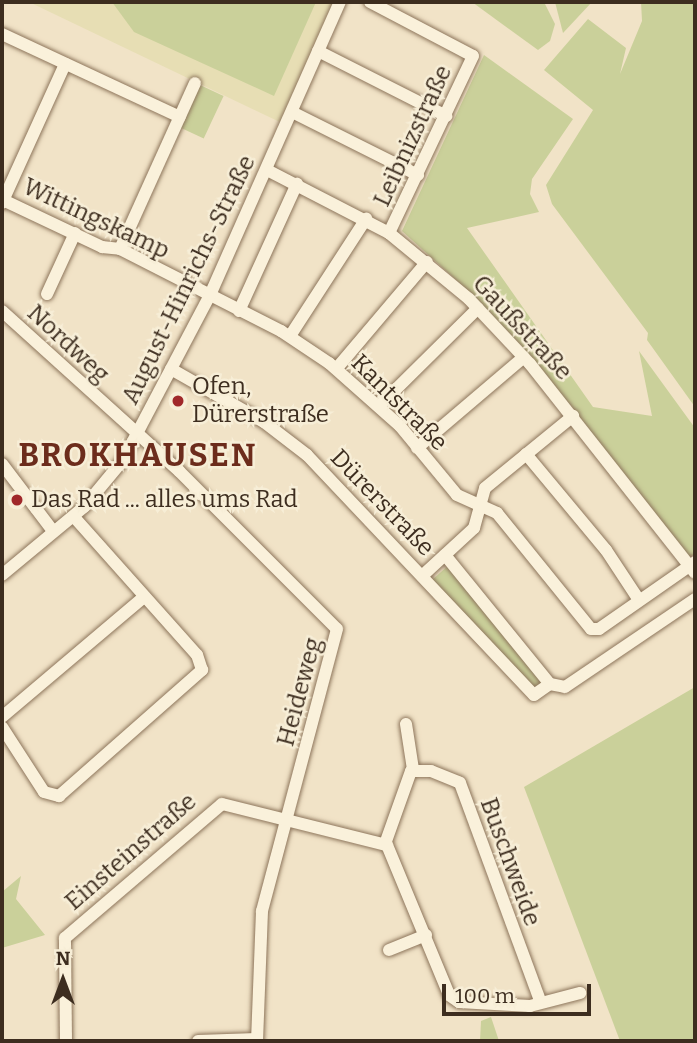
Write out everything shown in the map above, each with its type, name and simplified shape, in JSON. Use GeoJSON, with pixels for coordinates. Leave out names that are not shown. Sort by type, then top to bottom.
{"type":"FeatureCollection","features":[{"type":"Feature","properties":{"kind":"street","name":"August-Hinrichs-Straße"},"geometry":{"type":"LineString","coordinates":[[2,575],[53,531],[74,517],[111,478],[176,372],[340,2]]}},
{"type":"Feature","properties":{"kind":"street","name":"Leibnizstraße"},"geometry":{"type":"LineString","coordinates":[[370,2],[472,56],[389,233]]}},
{"type":"Feature","properties":{"kind":"street"},"geometry":{"type":"LineString","coordinates":[[2,34],[180,117]]}},
{"type":"Feature","properties":{"kind":"street"},"geometry":{"type":"LineString","coordinates":[[318,51],[446,116]]}},
{"type":"Feature","properties":{"kind":"street"},"geometry":{"type":"LineString","coordinates":[[2,201],[65,64]]}},
{"type":"Feature","properties":{"kind":"street"},"geometry":{"type":"LineString","coordinates":[[120,249],[195,83]]}},
{"type":"Feature","properties":{"kind":"street"},"geometry":{"type":"LineString","coordinates":[[292,112],[418,175]]}},
{"type":"Feature","properties":{"kind":"street","name":"Gaußstraße"},"geometry":{"type":"LineString","coordinates":[[267,170],[389,233],[478,308],[524,357],[694,567]]}},
{"type":"Feature","properties":{"kind":"street"},"geometry":{"type":"LineString","coordinates":[[239,311],[297,184]]}},
{"type":"Feature","properties":{"kind":"street","name":"Wittingskamp"},"geometry":{"type":"LineString","coordinates":[[2,201],[102,247],[120,249],[210,295]]}},
{"type":"Feature","properties":{"kind":"street"},"geometry":{"type":"LineString","coordinates":[[290,336],[366,219]]}},
{"type":"Feature","properties":{"kind":"street"},"geometry":{"type":"LineString","coordinates":[[47,294],[75,233]]}},
{"type":"Feature","properties":{"kind":"street"},"geometry":{"type":"LineString","coordinates":[[337,368],[426,262]]}},
{"type":"Feature","properties":{"kind":"street","name":"Kantstraße"},"geometry":{"type":"LineString","coordinates":[[210,295],[290,336],[337,368],[379,406],[457,495],[497,513],[591,629],[600,629],[639,600]]}},
{"type":"Feature","properties":{"kind":"street"},"geometry":{"type":"LineString","coordinates":[[379,406],[478,308]]}},
{"type":"Feature","properties":{"kind":"street","name":"Nordweg"},"geometry":{"type":"LineString","coordinates":[[2,311],[137,434]]}},
{"type":"Feature","properties":{"kind":"street"},"geometry":{"type":"LineString","coordinates":[[417,448],[524,357]]}},
{"type":"Feature","properties":{"kind":"street","name":"Dürerstraße"},"geometry":{"type":"LineString","coordinates":[[176,372],[264,422],[307,455],[537,695],[550,684]]}},
{"type":"Feature","properties":{"kind":"street"},"geometry":{"type":"LineString","coordinates":[[422,576],[474,528],[485,488],[573,416]]}},
{"type":"Feature","properties":{"kind":"street","name":"Heideweg"},"geometry":{"type":"LineString","coordinates":[[137,434],[337,629],[260,921],[257,1040]]}},
{"type":"Feature","properties":{"kind":"street"},"geometry":{"type":"LineString","coordinates":[[526,454],[606,550],[639,600],[694,567]]}},
{"type":"Feature","properties":{"kind":"street"},"geometry":{"type":"LineString","coordinates":[[2,464],[53,531]]}},
{"type":"Feature","properties":{"kind":"street"},"geometry":{"type":"LineString","coordinates":[[2,727],[44,792],[57,796],[161,710],[201,672],[202,665],[74,517]]}},
{"type":"Feature","properties":{"kind":"street"},"geometry":{"type":"LineString","coordinates":[[445,555],[550,684],[565,687],[695,599]]}},
{"type":"Feature","properties":{"kind":"street"},"geometry":{"type":"LineString","coordinates":[[2,717],[144,597]]}},
{"type":"Feature","properties":{"kind":"street"},"geometry":{"type":"LineString","coordinates":[[406,724],[413,769],[385,844],[426,935],[449,995],[459,1002],[530,1006],[580,993]]}},
{"type":"Feature","properties":{"kind":"street","name":"Buschweide"},"geometry":{"type":"LineString","coordinates":[[413,769],[460,783],[540,1002]]}},
{"type":"Feature","properties":{"kind":"street","name":"Einsteinstraße"},"geometry":{"type":"LineString","coordinates":[[66,1041],[63,947],[69,933],[216,805],[230,804],[287,820]]}},
{"type":"Feature","properties":{"kind":"street"},"geometry":{"type":"LineString","coordinates":[[287,820],[385,844]]}},
{"type":"Feature","properties":{"kind":"street"},"geometry":{"type":"LineString","coordinates":[[389,950],[426,935]]}},
{"type":"Feature","properties":{"kind":"street"},"geometry":{"type":"LineString","coordinates":[[198,1041],[257,1040]]}},
{"type":"Feature","properties":{"kind":"shaded area"},"geometry":{"type":"Polygon","coordinates":[[[29,2],[340,2],[286,125],[29,2]]]}},
{"type":"Feature","properties":{"kind":"green space"},"geometry":{"type":"Polygon","coordinates":[[[112,2],[316,2],[274,96],[134,32],[112,2]]]}},
{"type":"Feature","properties":{"kind":"green space"},"geometry":{"type":"Polygon","coordinates":[[[472,2],[544,2],[555,24],[550,41],[538,50],[472,2]]]}},
{"type":"Feature","properties":{"kind":"green space"},"geometry":{"type":"Polygon","coordinates":[[[555,2],[592,2],[563,33],[555,2]]]}},
{"type":"Feature","properties":{"kind":"green space"},"geometry":{"type":"Polygon","coordinates":[[[641,2],[695,2],[695,407],[647,340],[648,333],[552,204],[546,185],[593,110],[544,70],[588,19],[626,48],[620,74],[642,21],[641,2]]]}},
{"type":"Feature","properties":{"kind":"green space"},"geometry":{"type":"Polygon","coordinates":[[[484,55],[573,119],[532,179],[530,194],[539,212],[467,228],[593,407],[652,416],[639,351],[695,428],[695,554],[689,557],[573,411],[465,288],[402,231],[484,55]]]}},
{"type":"Feature","properties":{"kind":"green space"},"geometry":{"type":"Polygon","coordinates":[[[200,85],[224,96],[204,139],[180,128],[200,85]]]}},
{"type":"Feature","properties":{"kind":"green space"},"geometry":{"type":"Polygon","coordinates":[[[450,564],[543,682],[539,686],[534,687],[432,580],[450,564]]]}},
{"type":"Feature","properties":{"kind":"green space"},"geometry":{"type":"Polygon","coordinates":[[[695,687],[695,1041],[620,1041],[524,787],[695,687]]]}},
{"type":"Feature","properties":{"kind":"green space"},"geometry":{"type":"Polygon","coordinates":[[[21,876],[16,899],[45,935],[2,948],[2,892],[21,876]]]}},
{"type":"Feature","properties":{"kind":"green space"},"geometry":{"type":"Polygon","coordinates":[[[491,1017],[499,1041],[480,1041],[481,1021],[491,1017]]]}},
{"type":"Feature","properties":{"kind":"place","name":"Ofen, Dürerstraße"},"geometry":{"type":"Point","coordinates":[178,401]}},
{"type":"Feature","properties":{"kind":"place","name":"Das Rad ... alles ums Rad"},"geometry":{"type":"Point","coordinates":[17,500]}},
{"type":"Feature","properties":{"kind":"district","name":"BROKHAUSEN"},"geometry":{"type":"Point","coordinates":[138,455]}}]}
